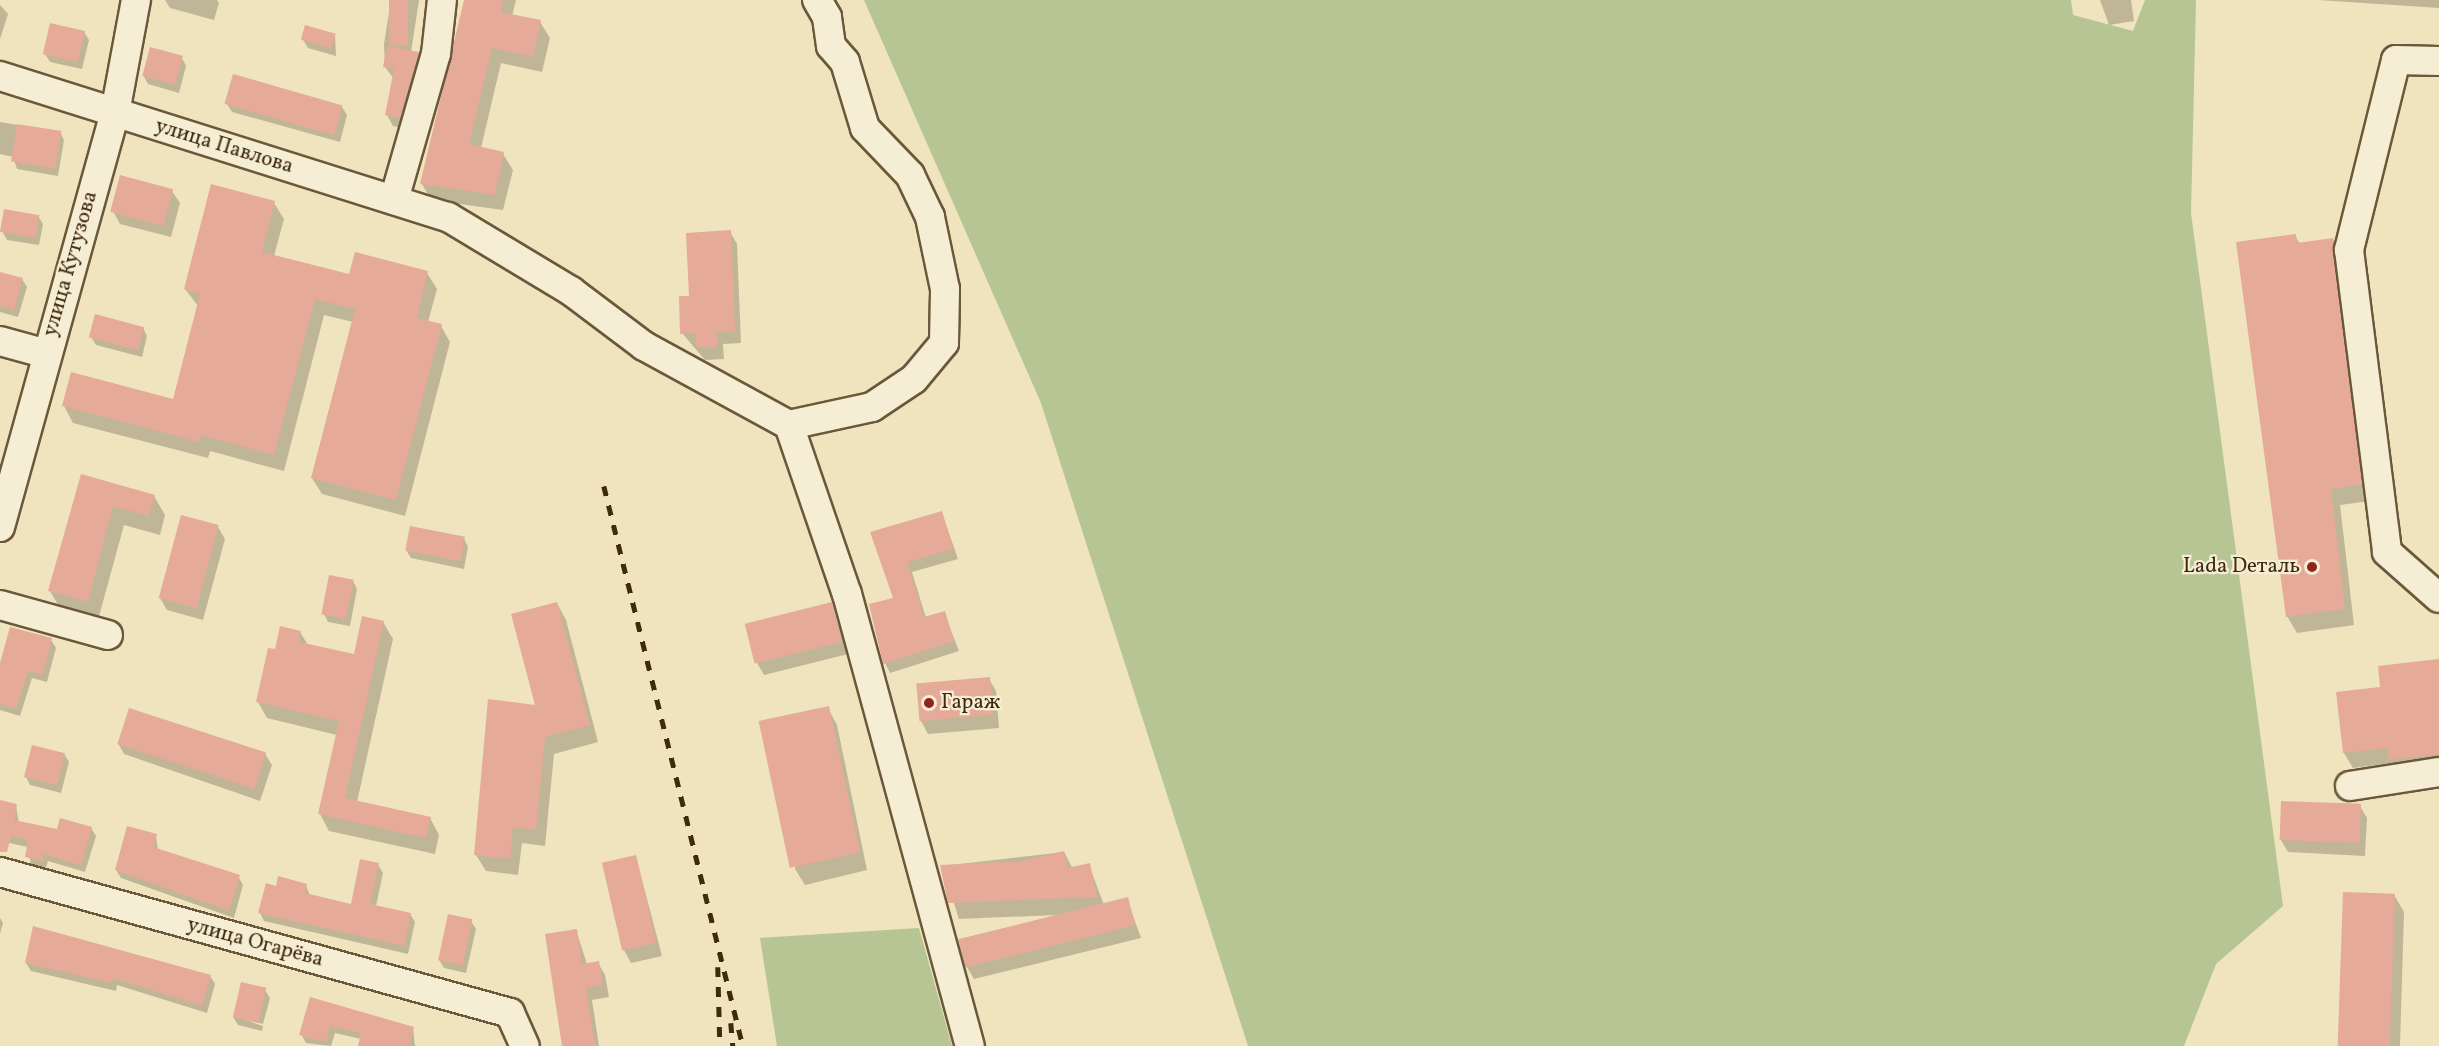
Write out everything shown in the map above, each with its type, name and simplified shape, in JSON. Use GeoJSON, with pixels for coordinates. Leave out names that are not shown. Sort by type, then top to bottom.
{"type":"FeatureCollection","features":[{"type":"Feature","properties":{"kind":"street","name":"улица Кутузова"},"geometry":{"type":"LineString","coordinates":[[0,527],[44,353],[115,113],[136,0]]}},
{"type":"Feature","properties":{"kind":"street"},"geometry":{"type":"LineString","coordinates":[[394,200],[436,54],[442,0]]}},
{"type":"Feature","properties":{"kind":"street"},"geometry":{"type":"LineString","coordinates":[[817,0],[827,17],[831,46],[845,62],[865,128],[910,176],[930,218],[945,289],[944,343],[914,380],[872,407],[789,425],[847,594],[970,1046]]}},
{"type":"Feature","properties":{"kind":"street"},"geometry":{"type":"LineString","coordinates":[[2439,61],[2396,60],[2349,250],[2387,552],[2439,598]]}},
{"type":"Feature","properties":{"kind":"street","name":"улица Павлова"},"geometry":{"type":"LineString","coordinates":[[0,76],[448,217],[571,291],[644,346],[789,425]]}},
{"type":"Feature","properties":{"kind":"street"},"geometry":{"type":"LineString","coordinates":[[0,342],[44,353]]}},
{"type":"Feature","properties":{"kind":"street"},"geometry":{"type":"LineString","coordinates":[[0,605],[108,635]]}},
{"type":"Feature","properties":{"kind":"street"},"geometry":{"type":"LineString","coordinates":[[2350,786],[2439,772]]}},
{"type":"Feature","properties":{"kind":"street","name":"улица Огарёва"},"geometry":{"type":"LineString","coordinates":[[0,872],[510,1013],[525,1046]]}},
{"type":"Feature","properties":{"kind":"green space"},"geometry":{"type":"Polygon","coordinates":[[[864,0],[2071,0],[2073,15],[2133,31],[2145,0],[2196,0],[2191,213],[2283,906],[2216,964],[2184,1046],[1248,1046],[1041,403],[864,0]]]}},
{"type":"Feature","properties":{"kind":"green space"},"geometry":{"type":"Polygon","coordinates":[[[919,928],[952,1046],[777,1046],[760,938],[919,928]]]}},
{"type":"Feature","properties":{"kind":"building"},"geometry":{"type":"Polygon","coordinates":[[[389,0],[408,0],[408,45],[389,45],[389,0]]]}},
{"type":"Feature","properties":{"kind":"building"},"geometry":{"type":"Polygon","coordinates":[[[464,0],[504,0],[501,12],[541,20],[533,57],[492,48],[469,144],[504,152],[495,195],[420,184],[464,0]]]}},
{"type":"Feature","properties":{"kind":"building"},"geometry":{"type":"Polygon","coordinates":[[[50,23],[85,31],[78,62],[43,54],[50,23]]]}},
{"type":"Feature","properties":{"kind":"building"},"geometry":{"type":"Polygon","coordinates":[[[305,25],[336,34],[332,48],[301,39],[305,25]]]}},
{"type":"Feature","properties":{"kind":"building"},"geometry":{"type":"Polygon","coordinates":[[[387,46],[419,52],[400,118],[385,115],[394,69],[383,67],[387,46]]]}},
{"type":"Feature","properties":{"kind":"building"},"geometry":{"type":"Polygon","coordinates":[[[150,47],[183,56],[175,85],[142,76],[150,47]]]}},
{"type":"Feature","properties":{"kind":"building"},"geometry":{"type":"Polygon","coordinates":[[[233,74],[343,105],[334,135],[224,104],[233,74]]]}},
{"type":"Feature","properties":{"kind":"building"},"geometry":{"type":"Polygon","coordinates":[[[17,124],[61,131],[56,169],[11,162],[17,124]]]}},
{"type":"Feature","properties":{"kind":"building"},"geometry":{"type":"Polygon","coordinates":[[[120,175],[173,189],[163,226],[110,212],[120,175]]]}},
{"type":"Feature","properties":{"kind":"building"},"geometry":{"type":"Polygon","coordinates":[[[211,184],[275,201],[262,252],[349,274],[355,252],[428,271],[417,318],[442,324],[396,500],[311,478],[355,309],[315,299],[274,455],[201,435],[199,442],[62,406],[71,372],[173,399],[200,294],[184,289],[211,184]]]}},
{"type":"Feature","properties":{"kind":"building"},"geometry":{"type":"Polygon","coordinates":[[[4,209],[39,215],[35,238],[0,232],[4,209]]]}},
{"type":"Feature","properties":{"kind":"building"},"geometry":{"type":"Polygon","coordinates":[[[731,230],[735,331],[717,332],[717,347],[696,348],[696,333],[680,334],[679,296],[689,296],[686,233],[731,230]]]}},
{"type":"Feature","properties":{"kind":"building"},"geometry":{"type":"Polygon","coordinates":[[[2296,234],[2297,243],[2333,238],[2362,484],[2331,489],[2345,609],[2286,617],[2236,242],[2296,234]]]}},
{"type":"Feature","properties":{"kind":"building"},"geometry":{"type":"Polygon","coordinates":[[[0,272],[23,278],[14,310],[0,306],[0,272]]]}},
{"type":"Feature","properties":{"kind":"building"},"geometry":{"type":"Polygon","coordinates":[[[95,314],[144,327],[138,350],[89,337],[95,314]]]}},
{"type":"Feature","properties":{"kind":"building"},"geometry":{"type":"Polygon","coordinates":[[[81,474],[155,495],[149,516],[113,506],[88,602],[48,591],[81,474]]]}},
{"type":"Feature","properties":{"kind":"building"},"geometry":{"type":"Polygon","coordinates":[[[942,511],[953,549],[907,562],[924,617],[945,611],[954,641],[883,664],[869,604],[893,598],[870,532],[942,511]]]}},
{"type":"Feature","properties":{"kind":"building"},"geometry":{"type":"Polygon","coordinates":[[[181,515],[219,525],[196,608],[159,598],[181,515]]]}},
{"type":"Feature","properties":{"kind":"building"},"geometry":{"type":"Polygon","coordinates":[[[410,526],[465,537],[460,561],[405,551],[410,526]]]}},
{"type":"Feature","properties":{"kind":"building"},"geometry":{"type":"Polygon","coordinates":[[[329,575],[354,580],[346,619],[321,614],[329,575]]]}},
{"type":"Feature","properties":{"kind":"building"},"geometry":{"type":"Polygon","coordinates":[[[557,602],[590,725],[545,737],[536,830],[513,827],[510,859],[474,855],[488,699],[535,705],[511,614],[557,602]]]}},
{"type":"Feature","properties":{"kind":"building"},"geometry":{"type":"Polygon","coordinates":[[[832,602],[842,642],[755,664],[745,624],[832,602]]]}},
{"type":"Feature","properties":{"kind":"building"},"geometry":{"type":"Polygon","coordinates":[[[362,616],[384,621],[345,798],[431,817],[426,838],[318,814],[339,721],[256,702],[268,648],[275,649],[280,626],[301,631],[299,642],[354,654],[362,616]]]}},
{"type":"Feature","properties":{"kind":"building"},"geometry":{"type":"Polygon","coordinates":[[[10,627],[52,638],[43,675],[28,671],[16,709],[0,704],[0,663],[10,627]]]}},
{"type":"Feature","properties":{"kind":"building"},"geometry":{"type":"Polygon","coordinates":[[[2439,659],[2439,754],[2389,760],[2387,748],[2343,753],[2336,692],[2380,687],[2378,666],[2439,659]]]}},
{"type":"Feature","properties":{"kind":"building"},"geometry":{"type":"Polygon","coordinates":[[[990,677],[993,715],[920,721],[916,683],[990,677]]]}},
{"type":"Feature","properties":{"kind":"building"},"geometry":{"type":"Polygon","coordinates":[[[829,706],[860,853],[790,868],[759,721],[829,706]]]}},
{"type":"Feature","properties":{"kind":"building"},"geometry":{"type":"Polygon","coordinates":[[[129,708],[266,752],[254,789],[117,744],[129,708]]]}},
{"type":"Feature","properties":{"kind":"building"},"geometry":{"type":"Polygon","coordinates":[[[32,745],[65,753],[57,785],[24,777],[32,745]]]}},
{"type":"Feature","properties":{"kind":"building"},"geometry":{"type":"Polygon","coordinates":[[[0,800],[17,804],[14,820],[57,829],[60,818],[92,827],[81,865],[43,854],[42,861],[25,857],[28,840],[11,836],[7,852],[0,852],[0,800]]]}},
{"type":"Feature","properties":{"kind":"building"},"geometry":{"type":"Polygon","coordinates":[[[2281,801],[2361,804],[2360,843],[2280,840],[2281,801]]]}},
{"type":"Feature","properties":{"kind":"building"},"geometry":{"type":"Polygon","coordinates":[[[127,826],[157,834],[153,847],[240,875],[229,911],[115,870],[127,826]]]}},
{"type":"Feature","properties":{"kind":"building"},"geometry":{"type":"Polygon","coordinates":[[[1064,851],[1067,868],[1090,863],[1097,897],[948,903],[940,865],[1022,861],[1064,851]]]}},
{"type":"Feature","properties":{"kind":"building"},"geometry":{"type":"Polygon","coordinates":[[[636,855],[656,943],[622,951],[602,863],[636,855]]]}},
{"type":"Feature","properties":{"kind":"building"},"geometry":{"type":"Polygon","coordinates":[[[360,859],[379,863],[370,904],[411,913],[404,946],[258,913],[266,883],[276,886],[278,876],[307,884],[305,893],[351,904],[360,859]]]}},
{"type":"Feature","properties":{"kind":"building"},"geometry":{"type":"Polygon","coordinates":[[[2343,892],[2395,894],[2390,1046],[2338,1046],[2343,892]]]}},
{"type":"Feature","properties":{"kind":"building"},"geometry":{"type":"Polygon","coordinates":[[[1128,897],[1135,925],[965,967],[958,939],[1128,897]]]}},
{"type":"Feature","properties":{"kind":"building"},"geometry":{"type":"Polygon","coordinates":[[[448,914],[472,919],[463,965],[438,960],[448,914]]]}},
{"type":"Feature","properties":{"kind":"building"},"geometry":{"type":"Polygon","coordinates":[[[33,926],[211,975],[202,1006],[113,978],[112,983],[25,963],[33,926]]]}},
{"type":"Feature","properties":{"kind":"building"},"geometry":{"type":"Polygon","coordinates":[[[577,929],[582,964],[599,961],[603,985],[586,988],[595,1046],[562,1046],[545,934],[577,929]]]}},
{"type":"Feature","properties":{"kind":"building"},"geometry":{"type":"Polygon","coordinates":[[[241,982],[266,988],[258,1023],[233,1017],[241,982]]]}},
{"type":"Feature","properties":{"kind":"building"},"geometry":{"type":"Polygon","coordinates":[[[310,997],[414,1027],[409,1046],[358,1046],[361,1033],[330,1026],[326,1042],[299,1035],[310,997]]]}},
{"type":"Feature","properties":{"kind":"railway"},"geometry":{"type":"LineString","coordinates":[[604,486],[743,1046]]}},
{"type":"Feature","properties":{"kind":"railway"},"geometry":{"type":"LineString","coordinates":[[718,967],[720,1046]]}},
{"type":"Feature","properties":{"kind":"railway"},"geometry":{"type":"LineString","coordinates":[[731,1023],[733,1046]]}},
{"type":"Feature","properties":{"kind":"place","name":"Lada Dеталь"},"geometry":{"type":"Point","coordinates":[2312,567]}},
{"type":"Feature","properties":{"kind":"place","name":"Гараж"},"geometry":{"type":"Point","coordinates":[929,703]}}]}
